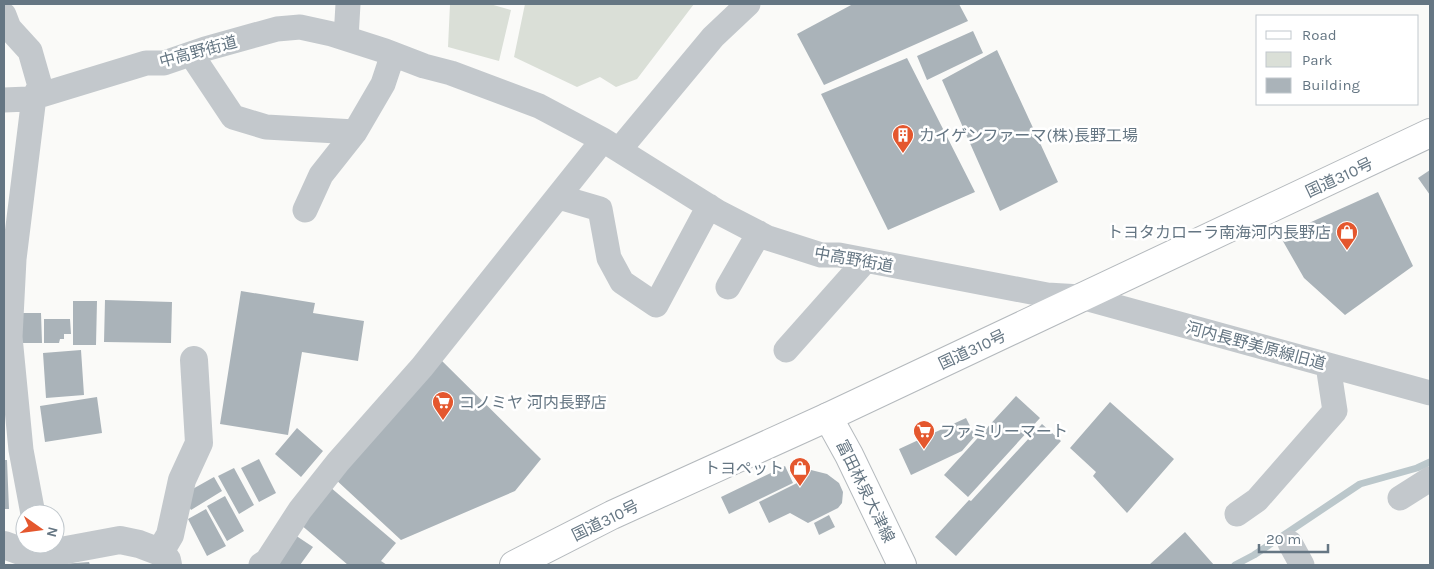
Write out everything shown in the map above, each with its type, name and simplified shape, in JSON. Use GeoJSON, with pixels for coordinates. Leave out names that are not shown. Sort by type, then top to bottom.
{"type":"FeatureCollection","features":[{"type":"Feature","properties":{"kind":"main road","name":"国道310号"},"geometry":{"type":"LineString","coordinates":[[514,565],[612,515],[828,417],[1430,133]]}},
{"type":"Feature","properties":{"kind":"main road","name":"富田林泉大津線"},"geometry":{"type":"LineString","coordinates":[[828,417],[849,455],[902,565]]}},
{"type":"Feature","properties":{"kind":"street"},"geometry":{"type":"LineString","coordinates":[[346,38],[348,4]]}},
{"type":"Feature","properties":{"kind":"street"},"geometry":{"type":"LineString","coordinates":[[261,565],[267,560],[300,510],[338,462],[422,367],[559,197],[713,37],[748,4]]}},
{"type":"Feature","properties":{"kind":"street"},"geometry":{"type":"LineString","coordinates":[[4,15],[9,28],[30,51],[40,86],[34,97],[14,259],[7,334],[12,450],[30,504]]}},
{"type":"Feature","properties":{"kind":"street","name":"中高野街道"},"geometry":{"type":"LineString","coordinates":[[4,100],[28,99],[146,63],[164,63],[277,29],[300,27],[346,38],[431,68],[451,73],[539,106],[611,145],[709,206],[768,238],[821,255],[839,255],[1047,295],[1081,297]]}},
{"type":"Feature","properties":{"kind":"street"},"geometry":{"type":"LineString","coordinates":[[191,54],[233,117],[266,127],[355,132]]}},
{"type":"Feature","properties":{"kind":"street"},"geometry":{"type":"LineString","coordinates":[[305,210],[321,176],[355,132],[383,84],[393,54]]}},
{"type":"Feature","properties":{"kind":"street"},"geometry":{"type":"LineString","coordinates":[[559,197],[600,209],[609,258],[622,282],[656,305],[709,206]]}},
{"type":"Feature","properties":{"kind":"street"},"geometry":{"type":"LineString","coordinates":[[728,287],[759,232]]}},
{"type":"Feature","properties":{"kind":"street"},"geometry":{"type":"LineString","coordinates":[[786,350],[866,260]]}},
{"type":"Feature","properties":{"kind":"street","name":"河内長野美原線旧道"},"geometry":{"type":"LineString","coordinates":[[1081,297],[1430,393]]}},
{"type":"Feature","properties":{"kind":"street"},"geometry":{"type":"LineString","coordinates":[[65,550],[120,540],[139,544],[164,559],[182,480],[199,443],[194,360]]}},
{"type":"Feature","properties":{"kind":"street"},"geometry":{"type":"LineString","coordinates":[[1237,514],[1257,500],[1336,411],[1328,365]]}},
{"type":"Feature","properties":{"kind":"street"},"geometry":{"type":"LineString","coordinates":[[1400,498],[1430,479]]}},
{"type":"Feature","properties":{"kind":"street"},"geometry":{"type":"LineString","coordinates":[[1290,543],[1302,565]]}},
{"type":"Feature","properties":{"kind":"green space"},"geometry":{"type":"Polygon","coordinates":[[[450,4],[490,4],[511,10],[499,61],[448,47],[450,4]]]}},
{"type":"Feature","properties":{"kind":"green space"},"geometry":{"type":"Polygon","coordinates":[[[525,4],[694,4],[637,79],[616,87],[600,77],[577,87],[514,57],[525,4]]]}},
{"type":"Feature","properties":{"kind":"building"},"geometry":{"type":"Polygon","coordinates":[[[853,4],[959,4],[968,21],[824,85],[797,34],[853,4]]]}},
{"type":"Feature","properties":{"kind":"building"},"geometry":{"type":"Polygon","coordinates":[[[973,31],[983,53],[927,80],[917,56],[973,31]]]}},
{"type":"Feature","properties":{"kind":"building"},"geometry":{"type":"Polygon","coordinates":[[[997,50],[1058,182],[1000,211],[942,80],[997,50]]]}},
{"type":"Feature","properties":{"kind":"building","name":"カイゲンファーマ(株)長野工場"},"geometry":{"type":"Polygon","coordinates":[[[907,58],[975,192],[888,230],[821,94],[907,58]]]}},
{"type":"Feature","properties":{"kind":"building"},"geometry":{"type":"Polygon","coordinates":[[[1430,170],[1430,195],[1418,178],[1430,170]]]}},
{"type":"Feature","properties":{"kind":"building","name":"トヨタカローラ南海河内長野店"},"geometry":{"type":"Polygon","coordinates":[[[1378,192],[1413,266],[1345,315],[1304,278],[1280,236],[1378,192]]]}},
{"type":"Feature","properties":{"kind":"building"},"geometry":{"type":"Polygon","coordinates":[[[241,291],[315,303],[313,313],[364,321],[358,361],[302,352],[288,435],[220,424],[241,291]]]}},
{"type":"Feature","properties":{"kind":"building"},"geometry":{"type":"Polygon","coordinates":[[[105,300],[172,302],[171,343],[104,342],[105,300]]]}},
{"type":"Feature","properties":{"kind":"building"},"geometry":{"type":"Polygon","coordinates":[[[73,301],[97,301],[96,345],[73,345],[73,301]]]}},
{"type":"Feature","properties":{"kind":"building"},"geometry":{"type":"Polygon","coordinates":[[[23,313],[41,313],[42,343],[16,343],[23,313]]]}},
{"type":"Feature","properties":{"kind":"building"},"geometry":{"type":"Polygon","coordinates":[[[44,319],[70,319],[71,334],[64,334],[64,339],[60,339],[59,343],[44,343],[44,319]]]}},
{"type":"Feature","properties":{"kind":"building"},"geometry":{"type":"Polygon","coordinates":[[[81,350],[84,395],[46,398],[43,353],[81,350]]]}},
{"type":"Feature","properties":{"kind":"building","name":"コノミヤ 河内長野店"},"geometry":{"type":"Polygon","coordinates":[[[438,357],[541,459],[515,491],[401,540],[334,478],[438,357]]]}},
{"type":"Feature","properties":{"kind":"building"},"geometry":{"type":"Polygon","coordinates":[[[1016,396],[1040,418],[968,497],[944,475],[1016,396]]]}},
{"type":"Feature","properties":{"kind":"building"},"geometry":{"type":"Polygon","coordinates":[[[97,397],[102,433],[45,442],[40,406],[97,397]]]}},
{"type":"Feature","properties":{"kind":"building"},"geometry":{"type":"Polygon","coordinates":[[[1110,402],[1174,459],[1127,513],[1093,476],[1096,472],[1070,448],[1110,402]]]}},
{"type":"Feature","properties":{"kind":"building"},"geometry":{"type":"Polygon","coordinates":[[[966,418],[975,436],[962,451],[911,475],[899,449],[966,418]]]}},
{"type":"Feature","properties":{"kind":"building"},"geometry":{"type":"Polygon","coordinates":[[[1042,424],[1061,441],[956,556],[935,537],[1042,424]]]}},
{"type":"Feature","properties":{"kind":"building"},"geometry":{"type":"Polygon","coordinates":[[[297,428],[323,451],[301,477],[275,454],[297,428]]]}},
{"type":"Feature","properties":{"kind":"building"},"geometry":{"type":"Polygon","coordinates":[[[259,459],[276,493],[259,502],[241,468],[259,459]]]}},
{"type":"Feature","properties":{"kind":"building"},"geometry":{"type":"Polygon","coordinates":[[[4,460],[7,460],[9,509],[4,509],[4,460]]]}},
{"type":"Feature","properties":{"kind":"building"},"geometry":{"type":"Polygon","coordinates":[[[785,466],[793,483],[729,514],[721,497],[785,466]]]}},
{"type":"Feature","properties":{"kind":"building"},"geometry":{"type":"Polygon","coordinates":[[[234,468],[254,505],[239,514],[218,476],[234,468]]]}},
{"type":"Feature","properties":{"kind":"building"},"geometry":{"type":"Polygon","coordinates":[[[807,469],[827,474],[839,483],[843,492],[842,503],[838,508],[808,523],[790,513],[769,523],[759,502],[803,480],[799,473],[807,469]]]}},
{"type":"Feature","properties":{"kind":"building"},"geometry":{"type":"Polygon","coordinates":[[[214,477],[222,491],[191,510],[182,495],[214,477]]]}},
{"type":"Feature","properties":{"kind":"building"},"geometry":{"type":"Polygon","coordinates":[[[330,487],[396,543],[381,561],[387,565],[348,565],[300,524],[330,487]]]}},
{"type":"Feature","properties":{"kind":"building"},"geometry":{"type":"Polygon","coordinates":[[[225,496],[244,531],[227,541],[207,506],[225,496]]]}},
{"type":"Feature","properties":{"kind":"building"},"geometry":{"type":"Polygon","coordinates":[[[206,509],[226,546],[207,556],[188,519],[206,509]]]}},
{"type":"Feature","properties":{"kind":"building"},"geometry":{"type":"Polygon","coordinates":[[[829,515],[835,527],[819,535],[814,523],[829,515]]]}},
{"type":"Feature","properties":{"kind":"building"},"geometry":{"type":"Polygon","coordinates":[[[1185,532],[1214,565],[1149,565],[1185,532]]]}},
{"type":"Feature","properties":{"kind":"building"},"geometry":{"type":"Polygon","coordinates":[[[292,533],[313,547],[300,565],[271,565],[292,533]]]}},
{"type":"Feature","properties":{"kind":"building"},"geometry":{"type":"Polygon","coordinates":[[[89,562],[90,565],[61,565],[61,564],[89,562]]]}},
{"type":"Feature","properties":{"kind":"waterway"},"geometry":{"type":"LineString","coordinates":[[1235,565],[1254,555],[1360,484],[1417,468],[1430,462]]}},
{"type":"Feature","properties":{"kind":"place","name":"カイゲンファーマ(株)長野工場"},"geometry":{"type":"Point","coordinates":[903,154]}},
{"type":"Feature","properties":{"kind":"place","name":"トヨタカローラ南海河内長野店"},"geometry":{"type":"Point","coordinates":[1347,251]}},
{"type":"Feature","properties":{"kind":"place","name":"コノミヤ 河内長野店"},"geometry":{"type":"Point","coordinates":[443,421]}},
{"type":"Feature","properties":{"kind":"place","name":"ファミリーマート"},"geometry":{"type":"Point","coordinates":[924,450]}},
{"type":"Feature","properties":{"kind":"place","name":"トヨペット"},"geometry":{"type":"Point","coordinates":[800,487]}}]}
